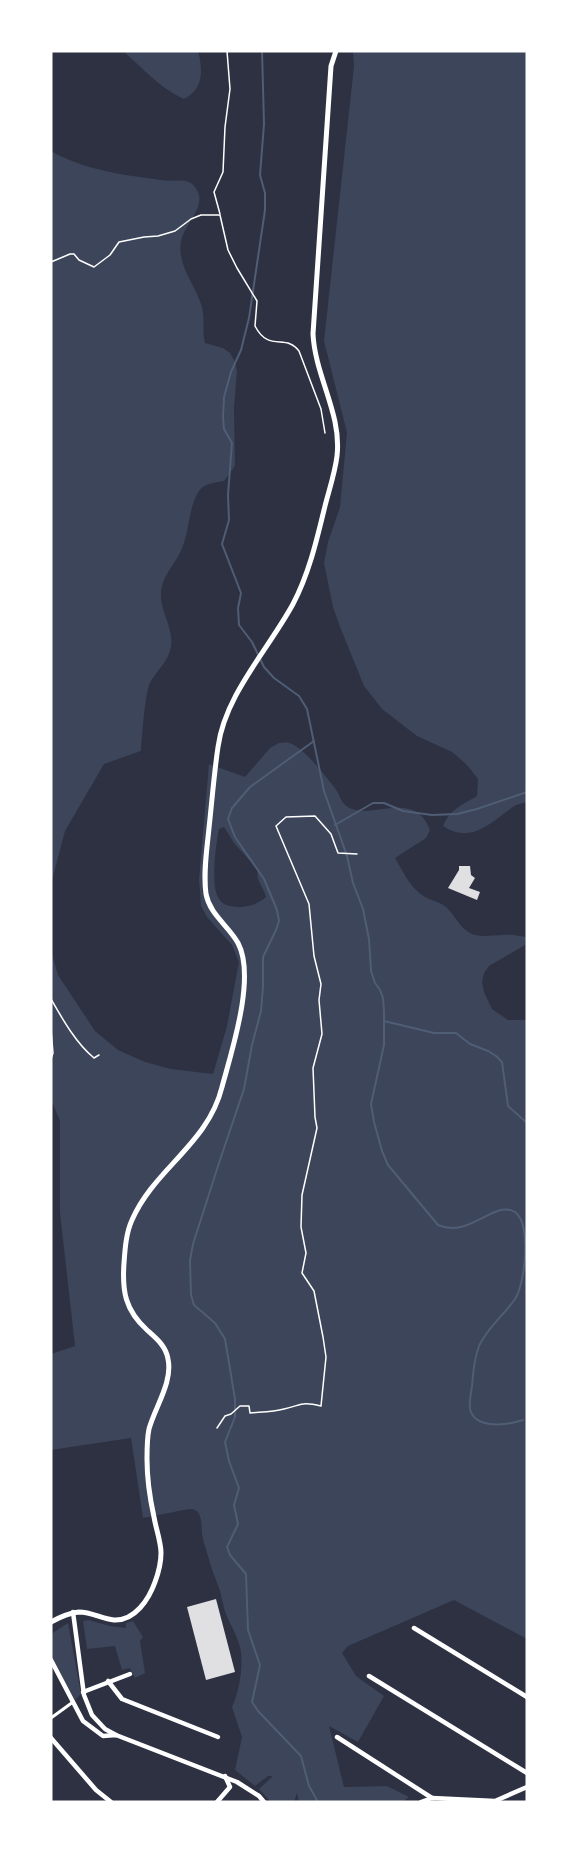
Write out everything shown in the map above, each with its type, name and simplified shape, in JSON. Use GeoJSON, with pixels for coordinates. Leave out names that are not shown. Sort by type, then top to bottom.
{"type":"FeatureCollection","features":[{"type":"Feature","properties":{"kind":"street"},"geometry":{"type":"LineString","coordinates":[[51,1622],[73,1612],[89,1612],[114,1620],[126,1618],[138,1610],[148,1597],[156,1580],[161,1552],[152,1509],[147,1460],[148,1432],[166,1383],[169,1362],[163,1346],[130,1310],[124,1292],[124,1263],[129,1228],[137,1209],[208,1123],[218,1104],[242,1003],[244,970],[240,947],[213,912],[207,897],[205,879],[220,735],[227,711],[295,600],[306,574],[337,458],[338,433],[318,365],[313,334],[331,66],[336,51]]}},
{"type":"Feature","properties":{"kind":"street"},"geometry":{"type":"LineString","coordinates":[[73,1612],[83,1692],[92,1715],[105,1729],[225,1776],[259,1796],[264,1802]]}},
{"type":"Feature","properties":{"kind":"street"},"geometry":{"type":"LineString","coordinates":[[414,1628],[527,1697]]}},
{"type":"Feature","properties":{"kind":"street"},"geometry":{"type":"LineString","coordinates":[[51,1660],[83,1721],[103,1736],[116,1735]]}},
{"type":"Feature","properties":{"kind":"street"},"geometry":{"type":"LineString","coordinates":[[83,1692],[130,1674]]}},
{"type":"Feature","properties":{"kind":"street"},"geometry":{"type":"LineString","coordinates":[[369,1676],[527,1773]]}},
{"type":"Feature","properties":{"kind":"street"},"geometry":{"type":"LineString","coordinates":[[108,1681],[122,1699],[218,1737]]}},
{"type":"Feature","properties":{"kind":"street"},"geometry":{"type":"LineString","coordinates":[[51,1718],[73,1702]]}},
{"type":"Feature","properties":{"kind":"street"},"geometry":{"type":"LineString","coordinates":[[337,1737],[432,1798]]}},
{"type":"Feature","properties":{"kind":"street"},"geometry":{"type":"LineString","coordinates":[[51,1738],[96,1790],[111,1802]]}},
{"type":"Feature","properties":{"kind":"street"},"geometry":{"type":"LineString","coordinates":[[225,1776],[230,1787]]}},
{"type":"Feature","properties":{"kind":"street"},"geometry":{"type":"LineString","coordinates":[[217,1802],[237,1782]]}},
{"type":"Feature","properties":{"kind":"street"},"geometry":{"type":"LineString","coordinates":[[421,1802],[432,1798],[495,1801],[527,1787]]}},
{"type":"Feature","properties":{"kind":"path"},"geometry":{"type":"LineString","coordinates":[[227,51],[230,89],[223,172],[214,192],[228,250],[257,301],[255,326],[270,342],[289,343],[295,345],[300,351],[321,410],[325,433]]}},
{"type":"Feature","properties":{"kind":"path"},"geometry":{"type":"LineString","coordinates":[[51,262],[74,254],[79,260],[94,267],[110,255],[119,242],[159,236],[175,231],[191,219],[201,215],[220,215]]}},
{"type":"Feature","properties":{"kind":"path"},"geometry":{"type":"LineString","coordinates":[[217,1428],[225,1416],[240,1406],[249,1406],[250,1413],[273,1412],[306,1402],[321,1406],[326,1357],[314,1291],[302,1273],[306,1253],[301,1227],[302,1195],[317,1128],[313,1068],[322,1034],[319,1000],[321,984],[314,956],[309,904],[297,871],[282,844],[276,826],[286,817],[315,816],[331,834],[338,853],[357,854]]}},
{"type":"Feature","properties":{"kind":"path"},"geometry":{"type":"LineString","coordinates":[[51,999],[87,1052],[94,1058],[99,1055]]}},
{"type":"Feature","properties":{"kind":"path"},"geometry":{"type":"LineString","coordinates":[[51,1029],[53,1053],[51,1059]]}},
{"type":"Feature","properties":{"kind":"shaded area"},"geometry":{"type":"Polygon","coordinates":[[[123,51],[198,51],[201,65],[199,84],[191,95],[184,99],[159,83],[123,51]]]}},
{"type":"Feature","properties":{"kind":"shaded area"},"geometry":{"type":"Polygon","coordinates":[[[353,51],[527,51],[527,802],[514,806],[474,832],[459,833],[443,826],[453,811],[477,796],[478,779],[452,752],[417,736],[382,709],[364,686],[333,607],[324,563],[328,542],[340,507],[347,433],[324,341],[354,66],[353,51]]]}},
{"type":"Feature","properties":{"kind":"shaded area"},"geometry":{"type":"Polygon","coordinates":[[[51,151],[77,163],[104,171],[164,181],[186,181],[194,186],[198,192],[199,205],[181,242],[182,260],[202,307],[205,343],[223,348],[230,353],[237,371],[234,408],[235,466],[224,481],[207,485],[199,491],[195,498],[182,548],[162,587],[161,600],[171,633],[171,647],[148,688],[141,751],[104,764],[65,831],[51,884],[51,151]]]}},
{"type":"Feature","properties":{"kind":"shaded area"},"geometry":{"type":"Polygon","coordinates":[[[279,743],[289,743],[301,750],[335,788],[348,807],[368,811],[404,808],[414,811],[423,818],[430,830],[426,838],[395,858],[413,887],[425,897],[446,907],[462,927],[471,933],[482,936],[526,937],[525,945],[489,966],[482,982],[492,1009],[508,1020],[527,1020],[527,1639],[454,1600],[348,1646],[342,1653],[356,1676],[384,1696],[358,1742],[329,1726],[344,1787],[387,1786],[409,1797],[402,1802],[299,1802],[297,1793],[294,1802],[271,1802],[259,1789],[273,1776],[268,1776],[255,1786],[235,1770],[242,1737],[232,1707],[240,1680],[241,1652],[226,1614],[203,1539],[199,1514],[189,1509],[143,1518],[131,1438],[51,1450],[51,1354],[75,1346],[60,1213],[60,1121],[51,1100],[51,951],[58,975],[95,1031],[118,1050],[145,1062],[171,1069],[213,1074],[227,1026],[239,962],[232,945],[207,917],[201,906],[199,879],[209,764],[245,777],[270,748],[279,743]],[[224,827],[219,829],[214,865],[216,893],[226,905],[248,906],[266,897],[259,881],[258,870],[234,843],[224,827]]]}},
{"type":"Feature","properties":{"kind":"shaded area"},"geometry":{"type":"Polygon","coordinates":[[[83,1621],[126,1628],[126,1623],[133,1621],[143,1637],[140,1641],[145,1673],[135,1678],[130,1668],[122,1670],[115,1646],[87,1649],[83,1621]]]}},
{"type":"Feature","properties":{"kind":"shaded area"},"geometry":{"type":"Polygon","coordinates":[[[68,1623],[81,1694],[75,1700],[51,1656],[51,1634],[68,1623]]]}},
{"type":"Feature","properties":{"kind":"building"},"geometry":{"type":"Polygon","coordinates":[[[459,866],[470,866],[471,875],[475,878],[469,888],[480,892],[477,900],[448,888],[459,866]]]}},
{"type":"Feature","properties":{"kind":"building"},"geometry":{"type":"Polygon","coordinates":[[[216,1599],[235,1672],[206,1680],[187,1607],[216,1599]]]}},
{"type":"Feature","properties":{"kind":"waterway"},"geometry":{"type":"LineString","coordinates":[[262,51],[264,124],[260,175],[265,193],[265,210],[249,318],[241,350],[231,372],[224,397],[224,429],[232,443],[228,495],[229,520],[222,544],[241,593],[238,608],[239,625],[252,642],[264,667],[274,678],[299,696],[307,709],[324,791],[363,909],[369,939],[371,971],[383,998],[384,1045],[371,1104],[382,1151],[388,1165],[438,1225],[449,1228],[460,1227],[507,1209],[515,1212],[524,1229],[524,1268],[519,1291],[486,1333],[479,1346],[474,1366],[470,1406],[473,1416],[485,1423],[501,1424],[523,1420]]}},
{"type":"Feature","properties":{"kind":"waterway"},"geometry":{"type":"LineString","coordinates":[[314,741],[250,787],[232,808],[228,819],[235,837],[264,879],[277,910],[279,921],[263,957],[261,1011],[244,1089],[193,1244],[190,1261],[191,1295],[194,1305],[215,1323],[225,1339],[235,1399],[235,1417],[225,1442],[239,1488],[234,1505],[238,1524],[227,1547],[230,1555],[246,1574],[248,1630],[260,1665],[252,1702],[301,1756],[309,1786],[318,1802]]}},
{"type":"Feature","properties":{"kind":"waterway"},"geometry":{"type":"LineString","coordinates":[[335,825],[373,803],[384,803],[403,811],[432,815],[457,814],[527,792]]}},
{"type":"Feature","properties":{"kind":"waterway"},"geometry":{"type":"LineString","coordinates":[[384,1021],[434,1033],[456,1033],[470,1044],[496,1056],[502,1062],[508,1106],[527,1123]]}}]}
